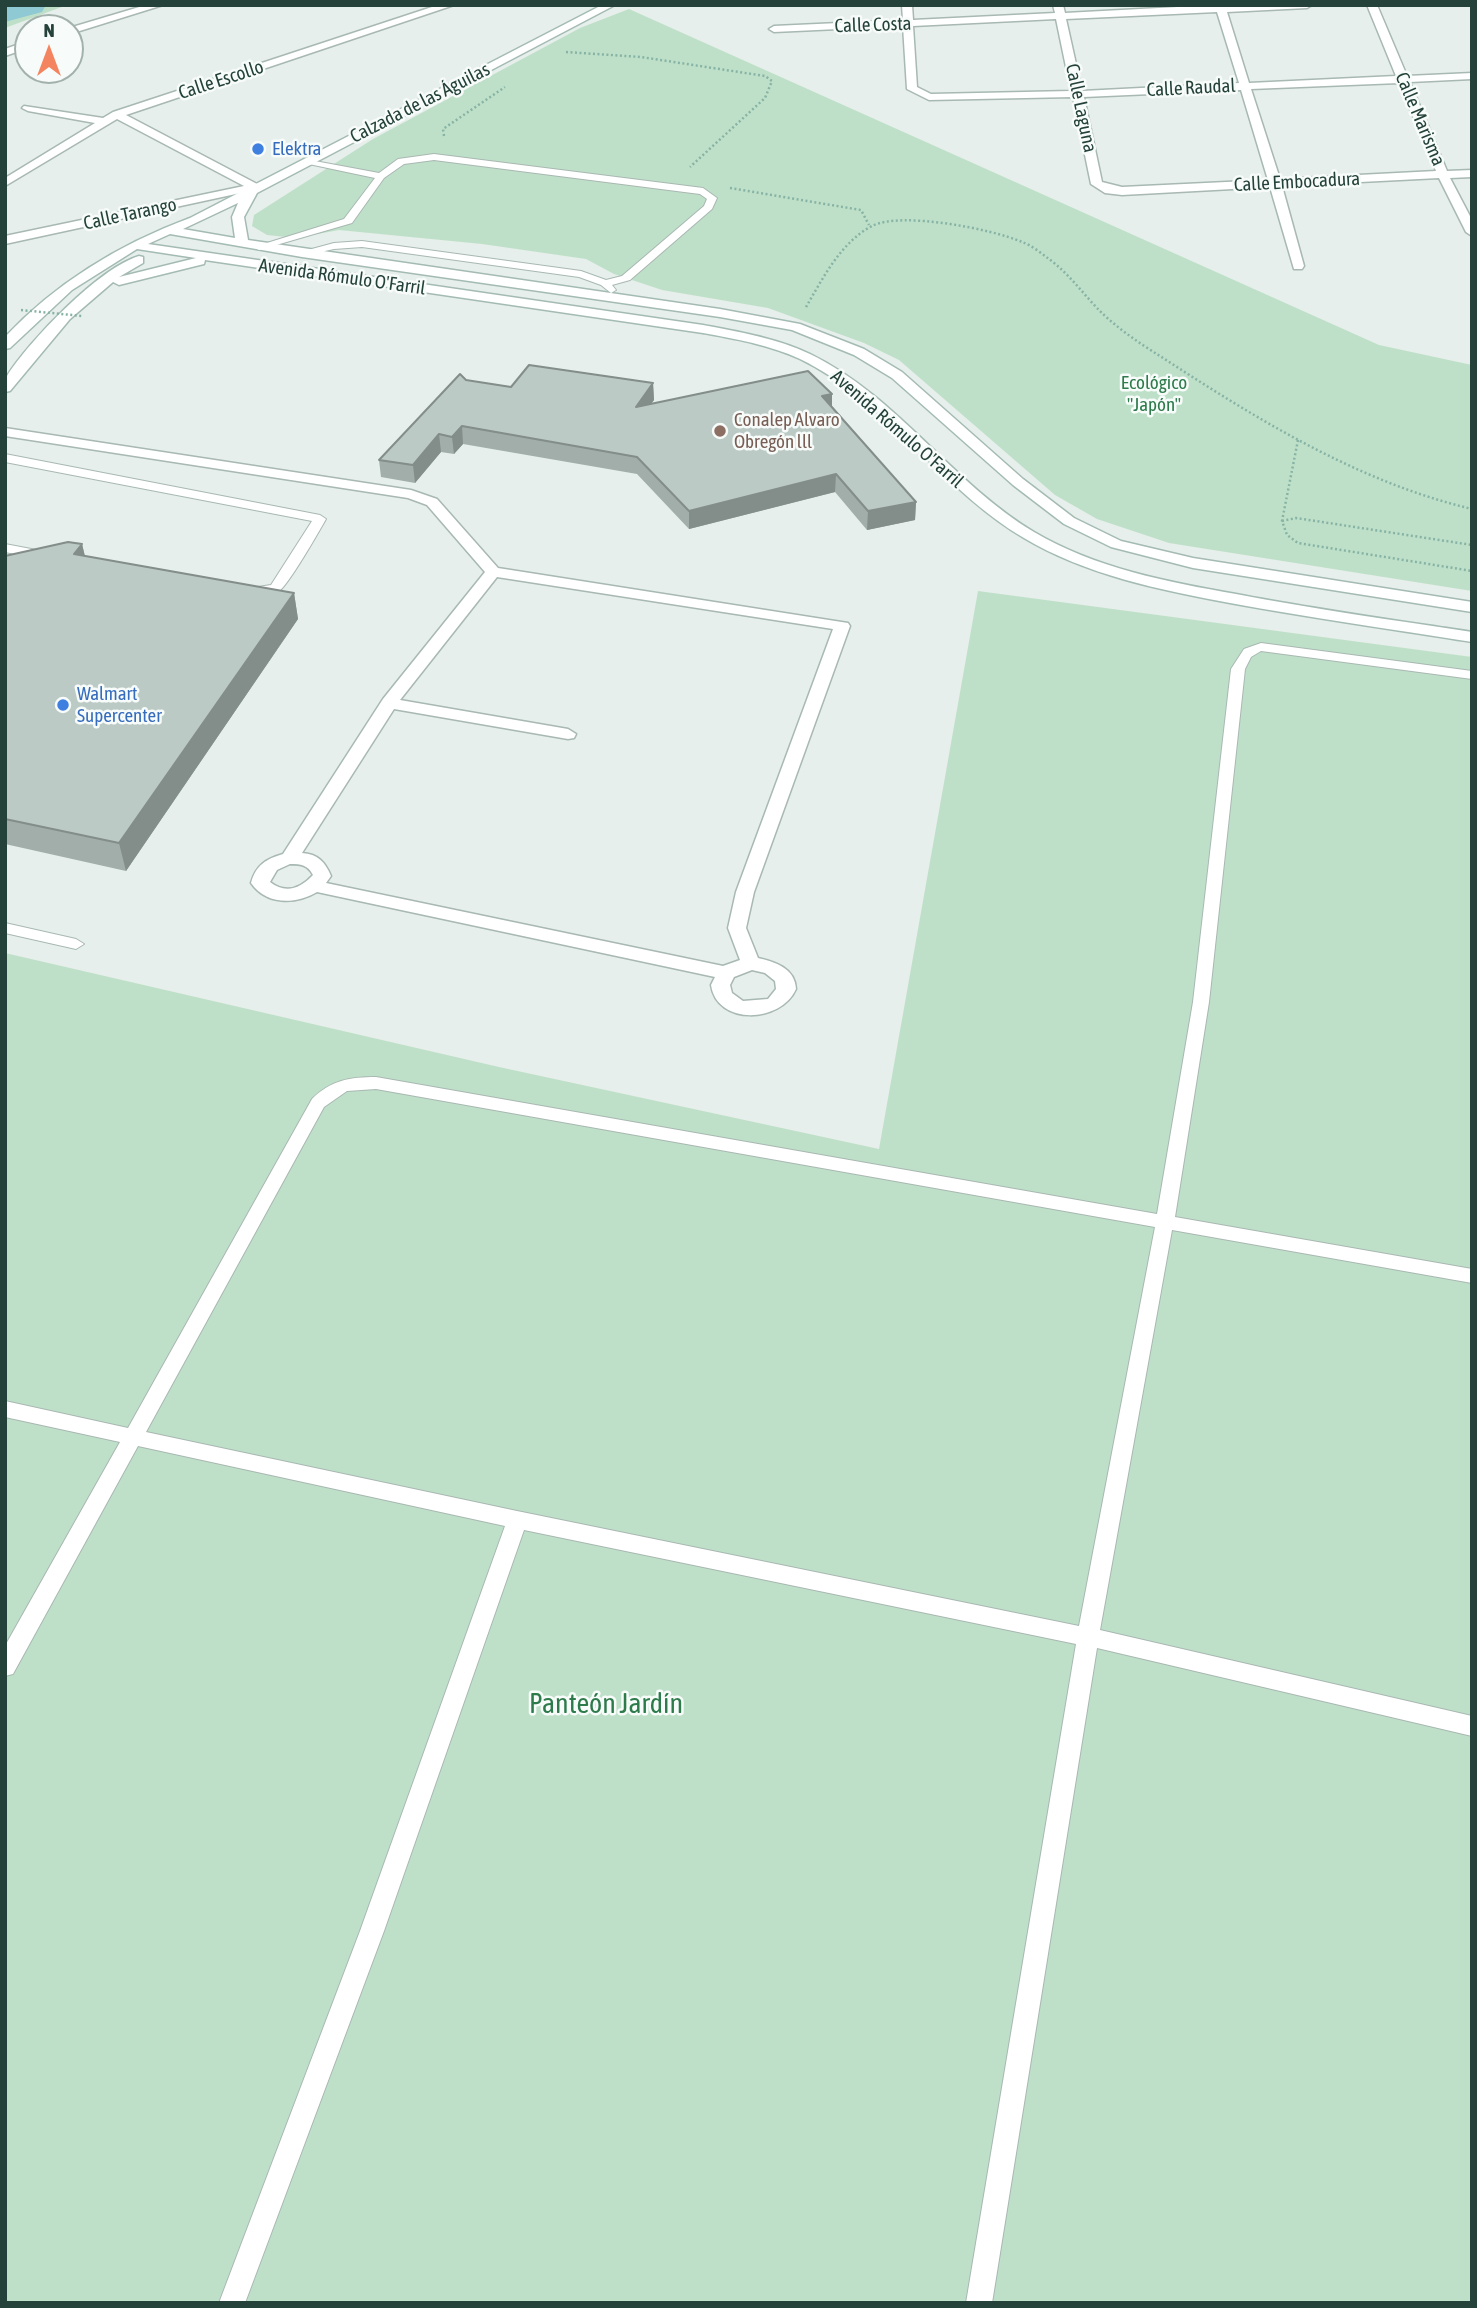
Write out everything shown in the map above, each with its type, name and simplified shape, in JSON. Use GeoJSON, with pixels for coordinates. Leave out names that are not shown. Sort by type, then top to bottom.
{"type":"FeatureCollection","features":[{"type":"Feature","properties":{"kind":"street"},"geometry":{"type":"LineString","coordinates":[[84,27],[158,5]]}},
{"type":"Feature","properties":{"kind":"street","name":"Calle Escollo"},"geometry":{"type":"LineString","coordinates":[[5,183],[117,114],[449,5]]}},
{"type":"Feature","properties":{"kind":"street","name":"Calzada de las Águilas"},"geometry":{"type":"LineString","coordinates":[[5,345],[50,300],[96,269],[166,230],[194,221],[610,5]]}},
{"type":"Feature","properties":{"kind":"street"},"geometry":{"type":"LineString","coordinates":[[907,5],[909,23]]}},
{"type":"Feature","properties":{"kind":"street","name":"Calle Costa"},"geometry":{"type":"LineString","coordinates":[[774,29],[909,23],[1059,11],[1307,5]]}},
{"type":"Feature","properties":{"kind":"street","name":"Calle Marisma"},"geometry":{"type":"LineString","coordinates":[[1372,5],[1443,174],[1472,232]]}},
{"type":"Feature","properties":{"kind":"street"},"geometry":{"type":"LineString","coordinates":[[1220,7],[1298,266]]}},
{"type":"Feature","properties":{"kind":"street","name":"Calle Laguna"},"geometry":{"type":"LineString","coordinates":[[1059,11],[1097,184],[1109,190],[1122,191]]}},
{"type":"Feature","properties":{"kind":"street","name":"Calle Raudal"},"geometry":{"type":"LineString","coordinates":[[909,23],[912,89],[929,97],[1078,94],[1472,76]]}},
{"type":"Feature","properties":{"kind":"street"},"geometry":{"type":"LineString","coordinates":[[28,108],[103,121]]}},
{"type":"Feature","properties":{"kind":"street"},"geometry":{"type":"LineString","coordinates":[[117,114],[255,187],[237,211],[236,222],[243,244]]}},
{"type":"Feature","properties":{"kind":"street","name":"Calle Embocadura"},"geometry":{"type":"LineString","coordinates":[[1122,191],[1472,173]]}},
{"type":"Feature","properties":{"kind":"street","name":"Calle Tarango"},"geometry":{"type":"LineString","coordinates":[[5,240],[255,187]]}},
{"type":"Feature","properties":{"kind":"street","name":"Calzada de las Águilas"},"geometry":{"type":"LineString","coordinates":[[5,388],[62,318],[128,265],[185,234],[194,221]]}},
{"type":"Feature","properties":{"kind":"street","name":"Avenida Rómulo O'Farril"},"geometry":{"type":"LineString","coordinates":[[166,230],[277,250],[618,298],[795,327],[859,352],[897,375],[1018,482],[1069,521],[1115,544],[1193,563],[1472,607]]}},
{"type":"Feature","properties":{"kind":"street","name":"Avenida Rómulo O'Farril"},"geometry":{"type":"LineString","coordinates":[[138,246],[703,329],[760,340],[819,363],[850,384],[972,493],[1029,534],[1093,566],[1181,590],[1472,637]]}},
{"type":"Feature","properties":{"kind":"street"},"geometry":{"type":"LineString","coordinates":[[259,265],[277,250]]}},
{"type":"Feature","properties":{"kind":"street"},"geometry":{"type":"LineString","coordinates":[[94,290],[160,269],[215,259]]}},
{"type":"Feature","properties":{"kind":"street"},"geometry":{"type":"LineString","coordinates":[[5,432],[411,494],[432,502],[493,572],[842,626],[745,892],[737,928],[751,964]]}},
{"type":"Feature","properties":{"kind":"street"},"geometry":{"type":"LineString","coordinates":[[289,858],[389,704],[493,572]]}},
{"type":"Feature","properties":{"kind":"street"},"geometry":{"type":"LineString","coordinates":[[389,704],[568,734]]}},
{"type":"Feature","properties":{"kind":"street"},"geometry":{"type":"LineString","coordinates":[[289,858],[307,859],[318,866],[322,876],[315,887],[301,894],[283,896],[267,892],[260,883],[262,872],[273,862],[289,858]]}},
{"type":"Feature","properties":{"kind":"street"},"geometry":{"type":"LineString","coordinates":[[315,887],[726,973]]}},
{"type":"Feature","properties":{"kind":"street"},"geometry":{"type":"LineString","coordinates":[[751,964],[766,966],[778,972],[785,981],[786,991],[780,1000],[769,1006],[754,1009],[739,1007],[727,1001],[720,992],[719,982],[726,973],[751,964]]}},
{"type":"Feature","properties":{"kind":"lane"},"geometry":{"type":"LineString","coordinates":[[260,247],[348,221],[381,176],[401,161],[434,157],[704,191],[712,198],[708,207],[626,278],[605,283]]}},
{"type":"Feature","properties":{"kind":"lane"},"geometry":{"type":"LineString","coordinates":[[307,161],[381,176]]}},
{"type":"Feature","properties":{"kind":"lane"},"geometry":{"type":"LineString","coordinates":[[302,253],[334,246],[362,244],[581,274],[605,283],[618,298]]}},
{"type":"Feature","properties":{"kind":"lane"},"geometry":{"type":"LineString","coordinates":[[5,458],[320,519],[276,588],[266,592],[239,590]]}},
{"type":"Feature","properties":{"kind":"lane"},"geometry":{"type":"LineString","coordinates":[[5,548],[64,559]]}},
{"type":"Feature","properties":{"kind":"lane"},"geometry":{"type":"LineString","coordinates":[[979,2303],[1088,1637],[1166,1223],[1200,1002],[1238,668],[1244,655],[1251,649],[1261,647],[1472,675]]}},
{"type":"Feature","properties":{"kind":"lane"},"geometry":{"type":"LineString","coordinates":[[5,928],[76,944]]}},
{"type":"Feature","properties":{"kind":"lane"},"geometry":{"type":"LineString","coordinates":[[5,1667],[318,1103],[330,1090],[351,1083],[376,1083],[1472,1276]]}},
{"type":"Feature","properties":{"kind":"lane"},"geometry":{"type":"LineString","coordinates":[[5,1409],[517,1520],[1088,1637],[1472,1726]]}},
{"type":"Feature","properties":{"kind":"lane"},"geometry":{"type":"LineString","coordinates":[[232,2303],[372,1931],[517,1520]]}},
{"type":"Feature","properties":{"kind":"path"},"geometry":{"type":"LineString","coordinates":[[554,52],[593,52],[690,63],[765,76],[772,81],[765,98],[690,167]]}},
{"type":"Feature","properties":{"kind":"path"},"geometry":{"type":"LineString","coordinates":[[452,142],[444,137],[443,129],[510,83]]}},
{"type":"Feature","properties":{"kind":"path"},"geometry":{"type":"LineString","coordinates":[[730,188],[862,210],[869,225]]}},
{"type":"Feature","properties":{"kind":"path"},"geometry":{"type":"LineString","coordinates":[[795,327],[845,249],[869,225],[893,218],[905,219],[986,232],[1024,242],[1050,259],[1084,291],[1098,309],[1158,355],[1298,440],[1348,467],[1430,499],[1472,509]]}},
{"type":"Feature","properties":{"kind":"path"},"geometry":{"type":"LineString","coordinates":[[21,310],[82,316]]}},
{"type":"Feature","properties":{"kind":"path"},"geometry":{"type":"LineString","coordinates":[[1298,440],[1283,521],[1287,535],[1298,543],[1472,571]]}},
{"type":"Feature","properties":{"kind":"path"},"geometry":{"type":"LineString","coordinates":[[1283,521],[1296,518],[1472,545]]}},
{"type":"Feature","properties":{"kind":"green space"},"geometry":{"type":"Polygon","coordinates":[[[5,5],[67,5],[43,14],[14,14],[14,25],[5,28],[5,5]]]}},
{"type":"Feature","properties":{"kind":"green space","name":"Ecológico \"Japón\""},"geometry":{"type":"Polygon","coordinates":[[[629,9],[1379,345],[1472,365],[1472,591],[1169,543],[1097,519],[1055,495],[899,360],[864,343],[768,308],[662,290],[614,274],[586,259],[482,244],[339,230],[296,238],[267,235],[252,226],[254,215],[373,139],[580,28],[629,9]]]}},
{"type":"Feature","properties":{"kind":"green space","name":"Panteón Jardín"},"geometry":{"type":"Polygon","coordinates":[[[978,591],[1472,657],[1472,2303],[5,2303],[5,953],[499,1067],[879,1149],[978,591]]]}},
{"type":"Feature","properties":{"kind":"building"},"geometry":{"type":"Polygon","coordinates":[[[529,365],[653,383],[636,407],[808,371],[832,394],[822,396],[916,502],[868,511],[836,474],[689,511],[637,457],[462,426],[452,437],[439,434],[413,465],[379,460],[460,374],[466,380],[511,387],[529,365]]]}},
{"type":"Feature","properties":{"kind":"building"},"geometry":{"type":"Polygon","coordinates":[[[68,542],[82,544],[74,554],[294,593],[119,843],[5,819],[5,556],[68,542]]]}},
{"type":"Feature","properties":{"kind":"waterway"},"geometry":{"type":"LineString","coordinates":[[5,13],[31,5]]}},
{"type":"Feature","properties":{"kind":"place","name":"Elektra"},"geometry":{"type":"Point","coordinates":[258,149]}},
{"type":"Feature","properties":{"kind":"place","name":"Conalep Alvaro Obregón lll"},"geometry":{"type":"Point","coordinates":[720,431]}},
{"type":"Feature","properties":{"kind":"place","name":"Walmart Supercenter"},"geometry":{"type":"Point","coordinates":[63,705]}}]}
